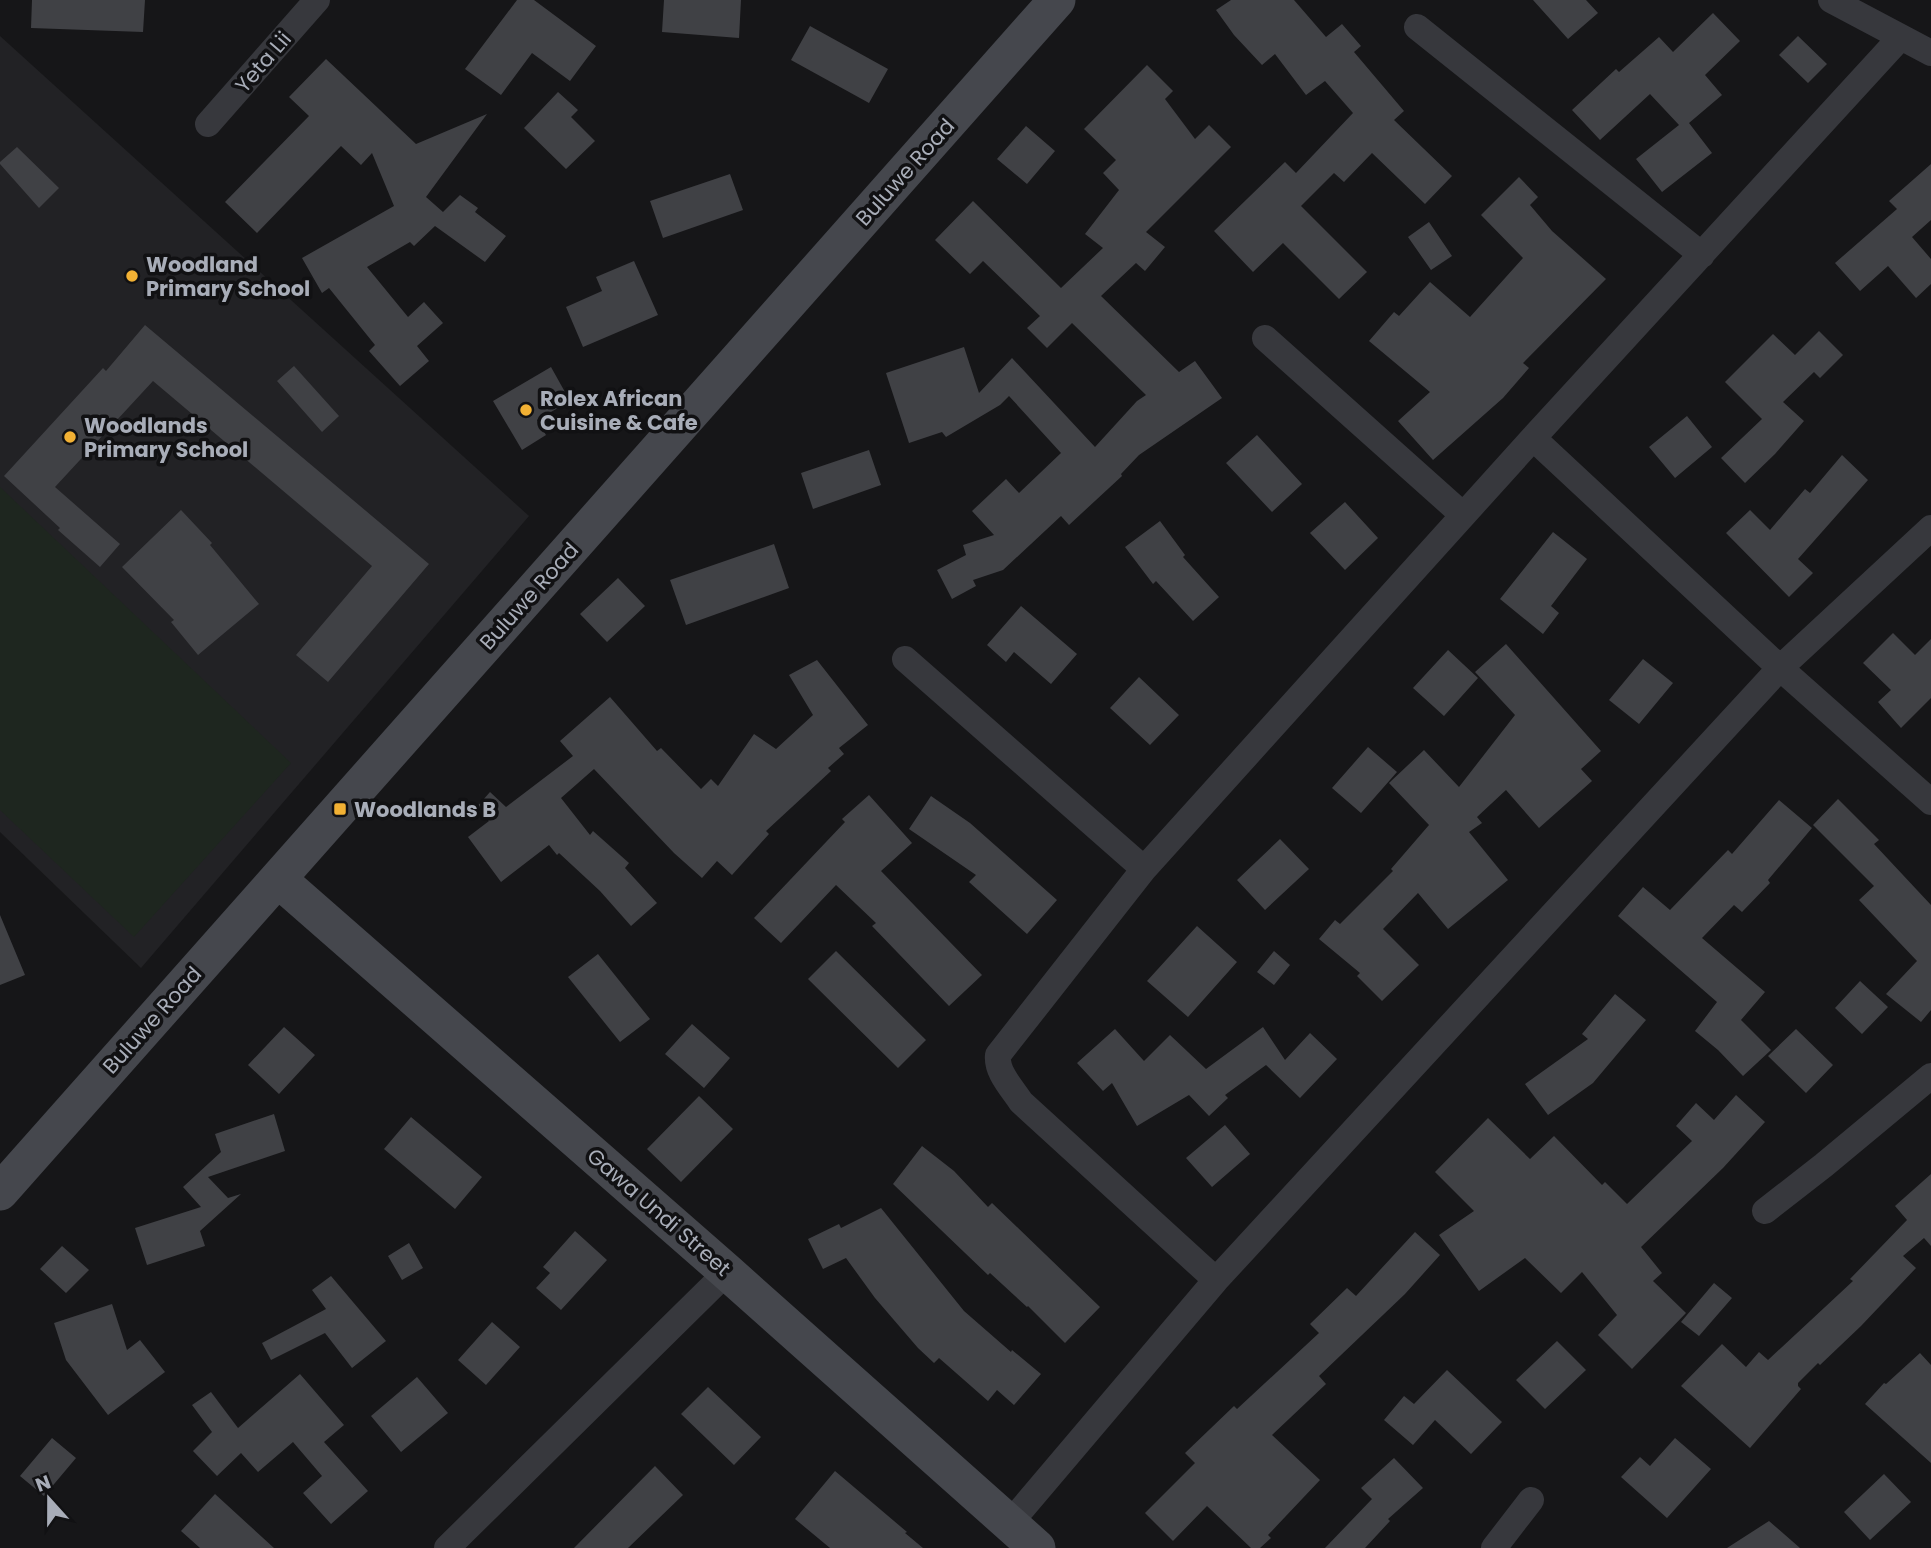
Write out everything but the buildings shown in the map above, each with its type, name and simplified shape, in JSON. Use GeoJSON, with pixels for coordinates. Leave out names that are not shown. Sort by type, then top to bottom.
{"type":"FeatureCollection","features":[{"type":"Feature","properties":{"kind":"street","name":"Yeta Lii"},"geometry":{"type":"LineString","coordinates":[[208,124],[317,0]]}},
{"type":"Feature","properties":{"kind":"street","name":"Buluwe Road"},"geometry":{"type":"LineString","coordinates":[[0,1192],[1057,0]]}},
{"type":"Feature","properties":{"kind":"street"},"geometry":{"type":"LineString","coordinates":[[1831,0],[1931,53]]}},
{"type":"Feature","properties":{"kind":"street"},"geometry":{"type":"LineString","coordinates":[[1417,27],[1702,255]]}},
{"type":"Feature","properties":{"kind":"street"},"geometry":{"type":"LineString","coordinates":[[1216,1280],[1021,1101],[1005,1079],[997,1061],[1000,1051],[1144,869],[1533,438],[1900,38]]}},
{"type":"Feature","properties":{"kind":"street"},"geometry":{"type":"LineString","coordinates":[[1265,338],[1463,515]]}},
{"type":"Feature","properties":{"kind":"street"},"geometry":{"type":"LineString","coordinates":[[1533,438],[1780,668],[1931,802]]}},
{"type":"Feature","properties":{"kind":"street"},"geometry":{"type":"LineString","coordinates":[[1010,1524],[1216,1280],[1780,668],[1931,528]]}},
{"type":"Feature","properties":{"kind":"street"},"geometry":{"type":"LineString","coordinates":[[905,659],[1144,869]]}},
{"type":"Feature","properties":{"kind":"street","name":"Gawa Undi Street"},"geometry":{"type":"LineString","coordinates":[[278,879],[1037,1548]]}},
{"type":"Feature","properties":{"kind":"street"},"geometry":{"type":"LineString","coordinates":[[1765,1211],[1931,1076]]}},
{"type":"Feature","properties":{"kind":"street"},"geometry":{"type":"LineString","coordinates":[[447,1548],[727,1272]]}},
{"type":"Feature","properties":{"kind":"street"},"geometry":{"type":"LineString","coordinates":[[1494,1548],[1531,1500]]}},
{"type":"Feature","properties":{"kind":"shaded area","name":"Woodland Primary School"},"geometry":{"type":"Polygon","coordinates":[[[0,36],[529,516],[141,968],[0,832],[0,36]]]}},
{"type":"Feature","properties":{"kind":"shaded area"},"geometry":{"type":"Polygon","coordinates":[[[0,487],[291,763],[134,937],[0,810],[0,487]]]}},
{"type":"Feature","properties":{"kind":"place","name":"Woodland Primary School"},"geometry":{"type":"Point","coordinates":[132,276]}},
{"type":"Feature","properties":{"kind":"place","name":"Rolex African Cuisine & Cafe"},"geometry":{"type":"Point","coordinates":[526,410]}},
{"type":"Feature","properties":{"kind":"place","name":"Woodlands Primary School"},"geometry":{"type":"Point","coordinates":[70,437]}},
{"type":"Feature","properties":{"kind":"place","name":"Woodlands B"},"geometry":{"type":"Point","coordinates":[340,809]}}]}
